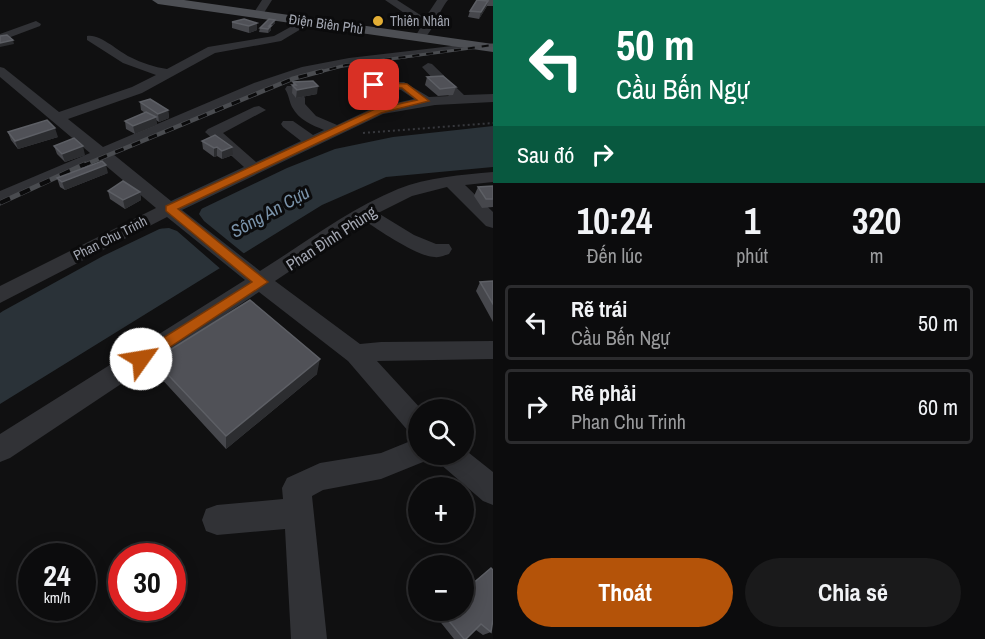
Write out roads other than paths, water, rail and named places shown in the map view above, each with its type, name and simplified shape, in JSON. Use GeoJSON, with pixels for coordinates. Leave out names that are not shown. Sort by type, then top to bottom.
{"type":"FeatureCollection","features":[{"type":"Feature","properties":{"kind":"main road","name":"Điện Biên Phủ"},"geometry":{"type":"LineString","coordinates":[[158,0],[493,48]]}},
{"type":"Feature","properties":{"kind":"street"},"geometry":{"type":"LineString","coordinates":[[258,14],[267,0]]}},
{"type":"Feature","properties":{"kind":"street"},"geometry":{"type":"LineString","coordinates":[[390,0],[428,24]]}},
{"type":"Feature","properties":{"kind":"street"},"geometry":{"type":"LineString","coordinates":[[421,38],[437,5],[443,0]]}},
{"type":"Feature","properties":{"kind":"street"},"geometry":{"type":"LineString","coordinates":[[58,117],[130,93],[212,50],[277,39],[307,21]]}},
{"type":"Feature","properties":{"kind":"street"},"geometry":{"type":"LineString","coordinates":[[0,38],[36,24]]}},
{"type":"Feature","properties":{"kind":"street"},"geometry":{"type":"LineString","coordinates":[[91,38],[104,49],[155,72],[168,74]]}},
{"type":"Feature","properties":{"kind":"street"},"geometry":{"type":"LineString","coordinates":[[2,193],[103,153],[259,86],[306,70],[474,45]]}},
{"type":"Feature","properties":{"kind":"street"},"geometry":{"type":"LineString","coordinates":[[319,52],[349,62]]}},
{"type":"Feature","properties":{"kind":"street"},"geometry":{"type":"LineString","coordinates":[[428,67],[460,99]]}},
{"type":"Feature","properties":{"kind":"street"},"geometry":{"type":"LineString","coordinates":[[0,71],[241,267],[356,354],[408,413]]}},
{"type":"Feature","properties":{"kind":"street"},"geometry":{"type":"LineString","coordinates":[[386,109],[367,86],[404,86],[425,101]]}},
{"type":"Feature","properties":{"kind":"street"},"geometry":{"type":"LineString","coordinates":[[292,89],[298,98],[298,105],[306,115],[338,129]]}},
{"type":"Feature","properties":{"kind":"street","name":"Phan Chu Trinh"},"geometry":{"type":"LineString","coordinates":[[0,295],[174,212],[311,141],[386,109],[425,101],[493,98]]}},
{"type":"Feature","properties":{"kind":"street"},"geometry":{"type":"LineString","coordinates":[[255,169],[213,132],[259,110]]}},
{"type":"Feature","properties":{"kind":"street"},"geometry":{"type":"LineString","coordinates":[[288,124],[311,141]]}},
{"type":"Feature","properties":{"kind":"street","name":"Phan Đình Phùng"},"geometry":{"type":"LineString","coordinates":[[0,449],[366,213],[406,192],[451,181],[493,177]]}},
{"type":"Feature","properties":{"kind":"street"},"geometry":{"type":"LineString","coordinates":[[451,181],[493,222]]}},
{"type":"Feature","properties":{"kind":"street"},"geometry":{"type":"LineString","coordinates":[[366,213],[407,240],[435,251],[442,249]]}},
{"type":"Feature","properties":{"kind":"street"},"geometry":{"type":"LineString","coordinates":[[356,354],[381,351],[493,350]]}},
{"type":"Feature","properties":{"kind":"street"},"geometry":{"type":"LineString","coordinates":[[309,639],[297,488],[320,477],[381,466],[408,455]]}},
{"type":"Feature","properties":{"kind":"street"},"geometry":{"type":"LineString","coordinates":[[462,465],[493,491]]}},
{"type":"Feature","properties":{"kind":"street"},"geometry":{"type":"LineString","coordinates":[[217,520],[299,513]]}},
{"type":"Feature","properties":{"kind":"water","name":"Sông An Cựu"},"geometry":{"type":"Polygon","coordinates":[[[493,126],[493,167],[386,177],[322,205],[0,404],[0,313],[3,311],[103,256],[287,168],[335,149],[393,137],[493,126]]]}},
{"type":"Feature","properties":{"kind":"railway"},"geometry":{"type":"LineString","coordinates":[[316,73],[346,65],[493,45]]}},
{"type":"Feature","properties":{"kind":"railway"},"geometry":{"type":"LineString","coordinates":[[82,166],[292,79],[322,71]]}},
{"type":"Feature","properties":{"kind":"railway"},"geometry":{"type":"LineString","coordinates":[[0,203],[85,164]]}},
{"type":"Feature","properties":{"kind":"place","name":"Thiên Nhân"},"geometry":{"type":"Point","coordinates":[378,21]}}]}
